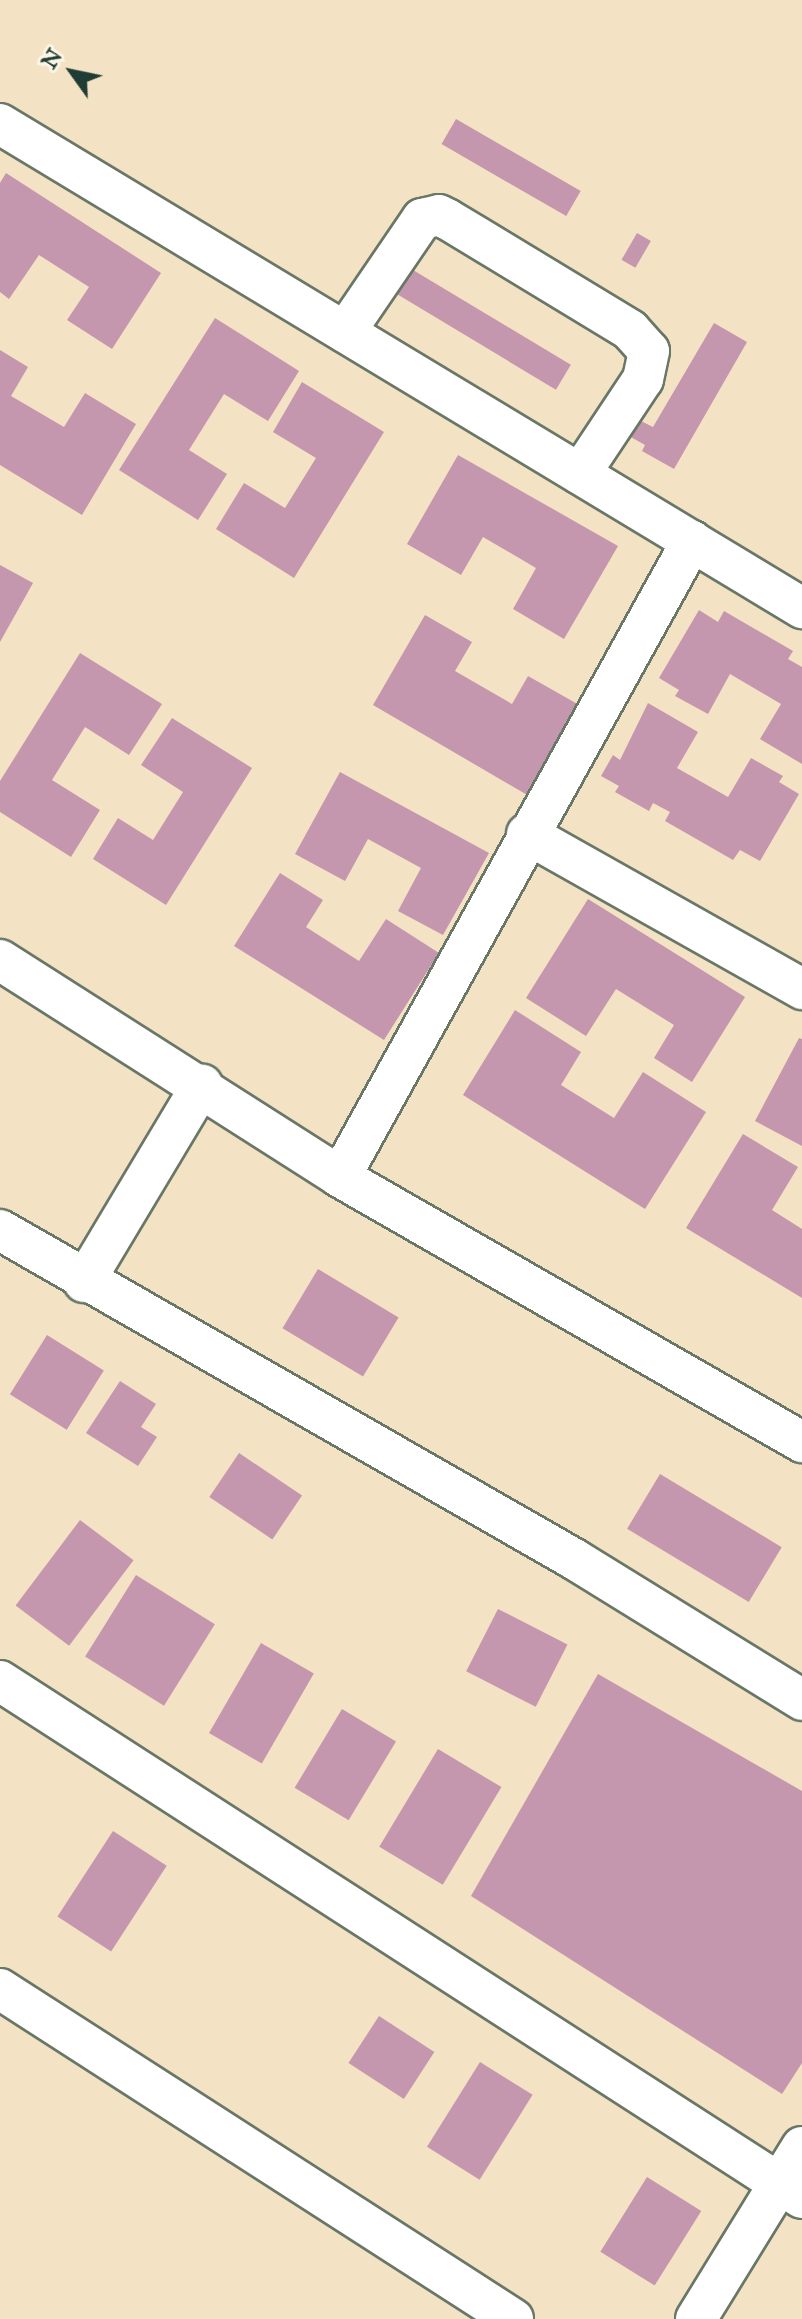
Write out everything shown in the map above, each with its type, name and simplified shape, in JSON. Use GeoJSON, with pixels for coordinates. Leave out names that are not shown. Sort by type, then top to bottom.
{"type":"FeatureCollection","features":[{"type":"Feature","properties":{"kind":"street"},"geometry":{"type":"LineString","coordinates":[[0,124],[802,608]]}},
{"type":"Feature","properties":{"kind":"street"},"geometry":{"type":"LineString","coordinates":[[345,332],[422,219],[447,219],[630,330],[649,351],[643,379],[580,474]]}},
{"type":"Feature","properties":{"kind":"street"},"geometry":{"type":"LineString","coordinates":[[340,1177],[527,834],[692,541]]}},
{"type":"Feature","properties":{"kind":"street"},"geometry":{"type":"LineString","coordinates":[[527,834],[802,989]]}},
{"type":"Feature","properties":{"kind":"street"},"geometry":{"type":"LineString","coordinates":[[0,960],[202,1085],[340,1177],[802,1442]]}},
{"type":"Feature","properties":{"kind":"street"},"geometry":{"type":"LineString","coordinates":[[84,1282],[202,1085]]}},
{"type":"Feature","properties":{"kind":"street"},"geometry":{"type":"LineString","coordinates":[[0,1230],[84,1282],[574,1559],[802,1700]]}},
{"type":"Feature","properties":{"kind":"street"},"geometry":{"type":"LineString","coordinates":[[0,1681],[791,2192]]}},
{"type":"Feature","properties":{"kind":"street"},"geometry":{"type":"LineString","coordinates":[[0,1989],[513,2319]]}},
{"type":"Feature","properties":{"kind":"street"},"geometry":{"type":"LineString","coordinates":[[696,2319],[791,2192],[802,2147]]}},
{"type":"Feature","properties":{"kind":"building"},"geometry":{"type":"Polygon","coordinates":[[[456,119],[581,191],[566,216],[442,144],[456,119]]]}},
{"type":"Feature","properties":{"kind":"building"},"geometry":{"type":"Polygon","coordinates":[[[6,173],[161,273],[112,349],[67,320],[89,287],[39,255],[9,299],[0,292],[0,183],[6,173]]]}},
{"type":"Feature","properties":{"kind":"building"},"geometry":{"type":"Polygon","coordinates":[[[637,233],[651,241],[635,268],[622,260],[637,233]]]}},
{"type":"Feature","properties":{"kind":"building"},"geometry":{"type":"Polygon","coordinates":[[[408,267],[571,365],[556,390],[393,292],[408,267]]]}},
{"type":"Feature","properties":{"kind":"building"},"geometry":{"type":"Polygon","coordinates":[[[215,318],[299,371],[268,421],[224,394],[189,450],[227,474],[198,520],[119,470],[215,318]]]}},
{"type":"Feature","properties":{"kind":"building"},"geometry":{"type":"Polygon","coordinates":[[[714,323],[747,342],[674,469],[642,451],[645,445],[629,436],[639,420],[653,427],[714,323]]]}},
{"type":"Feature","properties":{"kind":"building"},"geometry":{"type":"Polygon","coordinates":[[[0,350],[28,367],[11,396],[64,427],[85,393],[136,424],[82,515],[0,465],[0,350]]]}},
{"type":"Feature","properties":{"kind":"building"},"geometry":{"type":"Polygon","coordinates":[[[302,382],[384,432],[294,578],[216,529],[244,483],[285,508],[316,458],[273,432],[302,382]]]}},
{"type":"Feature","properties":{"kind":"building"},"geometry":{"type":"Polygon","coordinates":[[[458,455],[618,546],[564,639],[513,609],[536,568],[483,537],[461,575],[407,544],[458,455]]]}},
{"type":"Feature","properties":{"kind":"building"},"geometry":{"type":"Polygon","coordinates":[[[0,565],[33,583],[0,642],[0,565]]]}},
{"type":"Feature","properties":{"kind":"building"},"geometry":{"type":"Polygon","coordinates":[[[699,610],[718,622],[724,611],[793,651],[788,659],[802,667],[802,764],[760,739],[781,704],[730,674],[708,714],[675,696],[679,690],[659,678],[699,610]]]}},
{"type":"Feature","properties":{"kind":"building"},"geometry":{"type":"Polygon","coordinates":[[[425,615],[472,642],[455,671],[512,704],[528,676],[581,706],[529,796],[373,705],[425,615]]]}},
{"type":"Feature","properties":{"kind":"building"},"geometry":{"type":"Polygon","coordinates":[[[80,653],[162,704],[129,755],[85,727],[52,780],[100,810],[71,857],[0,812],[0,781],[80,653]]]}},
{"type":"Feature","properties":{"kind":"building"},"geometry":{"type":"Polygon","coordinates":[[[648,703],[698,732],[677,768],[728,797],[751,758],[783,776],[779,782],[799,794],[760,861],[740,850],[733,860],[665,821],[670,812],[653,803],[649,811],[615,792],[619,786],[601,776],[613,755],[620,760],[648,703]]]}},
{"type":"Feature","properties":{"kind":"building"},"geometry":{"type":"Polygon","coordinates":[[[172,718],[252,768],[166,905],[93,859],[118,818],[153,840],[183,792],[141,765],[172,718]]]}},
{"type":"Feature","properties":{"kind":"building"},"geometry":{"type":"Polygon","coordinates":[[[340,772],[489,853],[443,935],[398,911],[421,868],[368,839],[345,881],[295,854],[340,772]]]}},
{"type":"Feature","properties":{"kind":"building"},"geometry":{"type":"Polygon","coordinates":[[[280,873],[323,900],[306,927],[359,961],[386,919],[439,953],[384,1040],[234,946],[280,873]]]}},
{"type":"Feature","properties":{"kind":"building"},"geometry":{"type":"Polygon","coordinates":[[[588,899],[745,997],[692,1082],[654,1058],[674,1025],[616,989],[586,1036],[526,998],[588,899]]]}},
{"type":"Feature","properties":{"kind":"building"},"geometry":{"type":"Polygon","coordinates":[[[515,1010],[581,1052],[561,1085],[614,1118],[643,1072],[706,1112],[645,1209],[463,1095],[515,1010]]]}},
{"type":"Feature","properties":{"kind":"building"},"geometry":{"type":"Polygon","coordinates":[[[799,1038],[802,1039],[802,1146],[755,1121],[799,1038]]]}},
{"type":"Feature","properties":{"kind":"building"},"geometry":{"type":"Polygon","coordinates":[[[743,1134],[798,1167],[772,1210],[802,1229],[802,1298],[686,1228],[743,1134]]]}},
{"type":"Feature","properties":{"kind":"building"},"geometry":{"type":"Polygon","coordinates":[[[318,1269],[399,1317],[363,1377],[282,1328],[318,1269]]]}},
{"type":"Feature","properties":{"kind":"building"},"geometry":{"type":"Polygon","coordinates":[[[47,1335],[104,1371],[67,1430],[10,1394],[47,1335]]]}},
{"type":"Feature","properties":{"kind":"building"},"geometry":{"type":"Polygon","coordinates":[[[120,1381],[156,1404],[141,1427],[157,1437],[138,1466],[86,1433],[120,1381]]]}},
{"type":"Feature","properties":{"kind":"building"},"geometry":{"type":"Polygon","coordinates":[[[239,1453],[302,1495],[272,1539],[209,1497],[239,1453]]]}},
{"type":"Feature","properties":{"kind":"building"},"geometry":{"type":"Polygon","coordinates":[[[660,1474],[782,1547],[749,1602],[627,1529],[660,1474]]]}},
{"type":"Feature","properties":{"kind":"building"},"geometry":{"type":"Polygon","coordinates":[[[80,1520],[134,1560],[69,1646],[16,1605],[80,1520]]]}},
{"type":"Feature","properties":{"kind":"building"},"geometry":{"type":"Polygon","coordinates":[[[136,1575],[215,1624],[164,1706],[85,1656],[136,1575]]]}},
{"type":"Feature","properties":{"kind":"building"},"geometry":{"type":"Polygon","coordinates":[[[498,1609],[567,1644],[536,1707],[466,1671],[498,1609]]]}},
{"type":"Feature","properties":{"kind":"building"},"geometry":{"type":"Polygon","coordinates":[[[261,1643],[314,1674],[262,1764],[209,1733],[261,1643]]]}},
{"type":"Feature","properties":{"kind":"building"},"geometry":{"type":"Polygon","coordinates":[[[598,1674],[802,1791],[802,2063],[782,2094],[471,1896],[598,1674]]]}},
{"type":"Feature","properties":{"kind":"building"},"geometry":{"type":"Polygon","coordinates":[[[342,1709],[396,1741],[349,1820],[295,1788],[342,1709]]]}},
{"type":"Feature","properties":{"kind":"building"},"geometry":{"type":"Polygon","coordinates":[[[438,1749],[501,1787],[443,1885],[379,1847],[438,1749]]]}},
{"type":"Feature","properties":{"kind":"building"},"geometry":{"type":"Polygon","coordinates":[[[113,1831],[167,1866],[111,1951],[57,1917],[113,1831]]]}},
{"type":"Feature","properties":{"kind":"building"},"geometry":{"type":"Polygon","coordinates":[[[379,2016],[434,2052],[404,2099],[349,2063],[379,2016]]]}},
{"type":"Feature","properties":{"kind":"building"},"geometry":{"type":"Polygon","coordinates":[[[480,2062],[533,2095],[480,2180],[427,2147],[480,2062]]]}},
{"type":"Feature","properties":{"kind":"building"},"geometry":{"type":"Polygon","coordinates":[[[647,2177],[701,2211],[655,2286],[600,2252],[647,2177]]]}}]}
